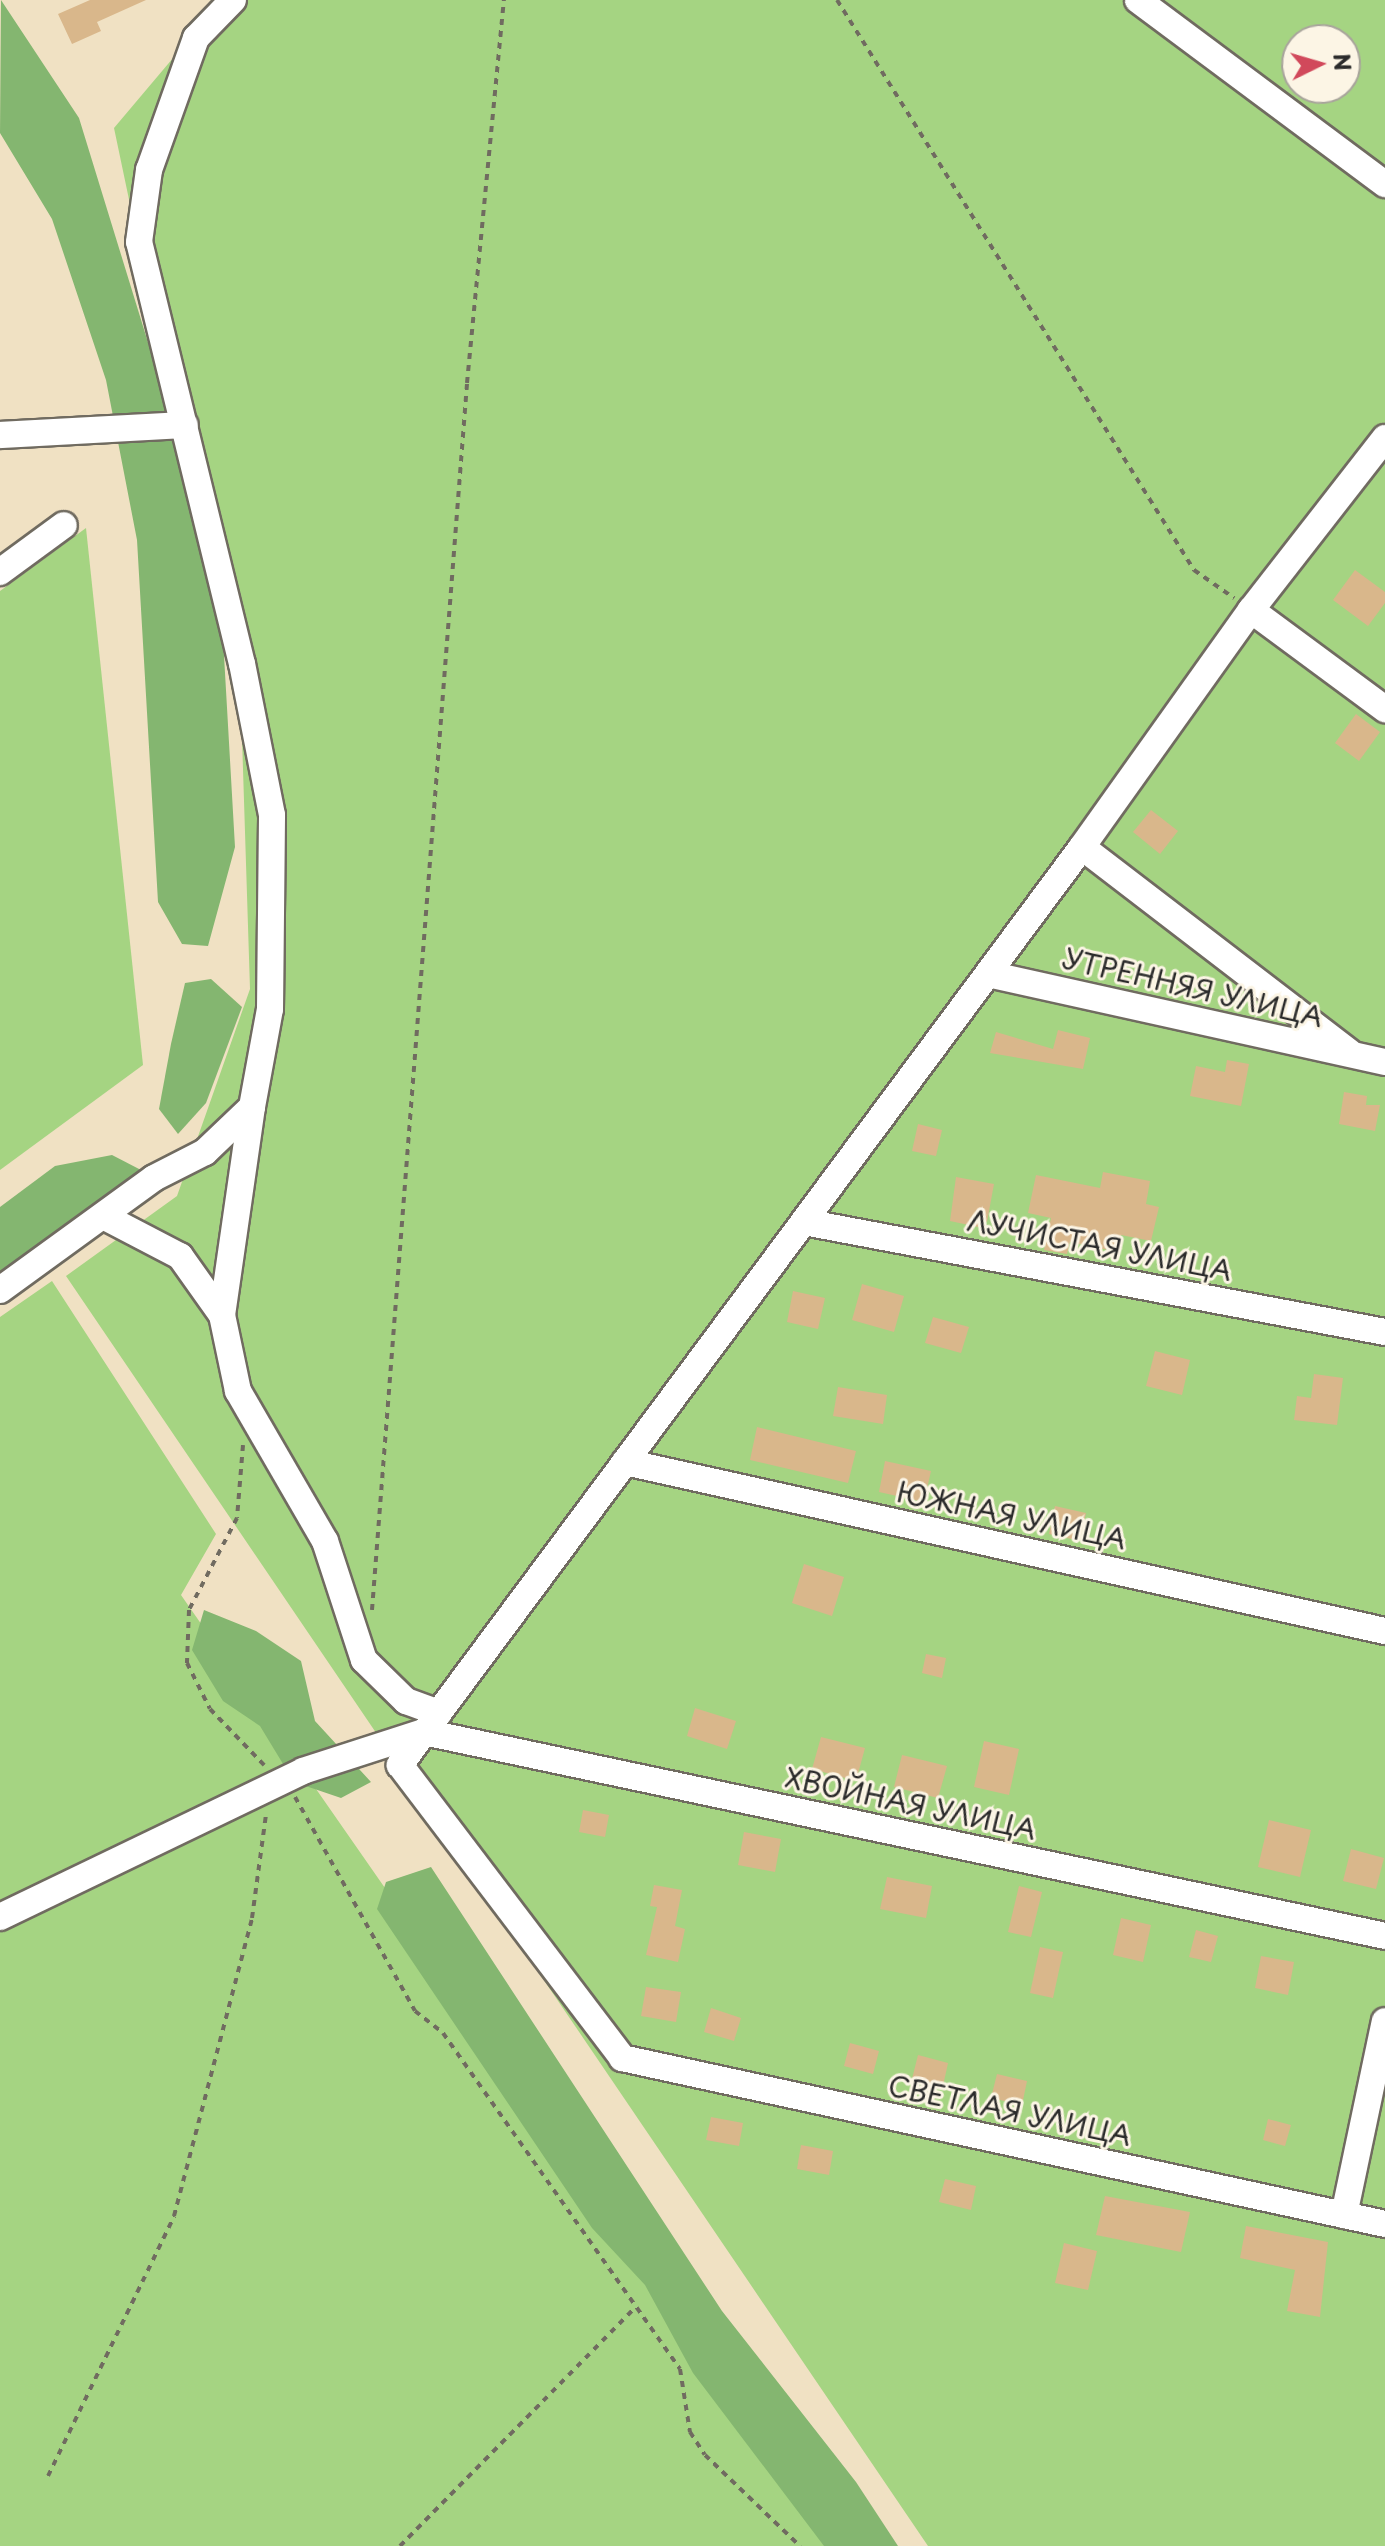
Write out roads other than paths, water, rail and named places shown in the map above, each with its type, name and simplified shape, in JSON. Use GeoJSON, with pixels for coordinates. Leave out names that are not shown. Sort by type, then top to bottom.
{"type":"FeatureCollection","features":[{"type":"Feature","properties":{"kind":"street"},"geometry":{"type":"LineString","coordinates":[[222,1315],[252,1107],[270,1009],[272,815],[185,425],[139,242],[149,170],[196,38],[233,0]]}},
{"type":"Feature","properties":{"kind":"street"},"geometry":{"type":"LineString","coordinates":[[1138,0],[1385,184]]}},
{"type":"Feature","properties":{"kind":"street"},"geometry":{"type":"LineString","coordinates":[[0,435],[185,425]]}},
{"type":"Feature","properties":{"kind":"street"},"geometry":{"type":"LineString","coordinates":[[0,1917],[275,1784],[432,1722],[1082,847],[1251,610],[1385,438]]}},
{"type":"Feature","properties":{"kind":"street"},"geometry":{"type":"LineString","coordinates":[[0,572],[64,525]]}},
{"type":"Feature","properties":{"kind":"street"},"geometry":{"type":"LineString","coordinates":[[1251,610],[1385,709]]}},
{"type":"Feature","properties":{"kind":"street"},"geometry":{"type":"LineString","coordinates":[[1082,847],[1355,1056]]}},
{"type":"Feature","properties":{"kind":"street","name":"УТРЕННЯЯ УЛИЦА"},"geometry":{"type":"LineString","coordinates":[[988,974],[1385,1062]]}},
{"type":"Feature","properties":{"kind":"street"},"geometry":{"type":"LineString","coordinates":[[0,1290],[154,1178],[205,1152],[252,1107]]}},
{"type":"Feature","properties":{"kind":"street"},"geometry":{"type":"LineString","coordinates":[[103,1216],[180,1256],[222,1315]]}},
{"type":"Feature","properties":{"kind":"street","name":"ЛУЧИСТАЯ УЛИЦА"},"geometry":{"type":"LineString","coordinates":[[804,1222],[1385,1332]]}},
{"type":"Feature","properties":{"kind":"street","name":"ХВОЙНАЯ УЛИЦА"},"geometry":{"type":"LineString","coordinates":[[222,1315],[238,1391],[325,1541],[364,1660],[432,1722],[1385,1936]]}},
{"type":"Feature","properties":{"kind":"street","name":"ЮЖНАЯ УЛИЦА"},"geometry":{"type":"LineString","coordinates":[[625,1462],[1385,1631]]}},
{"type":"Feature","properties":{"kind":"street","name":"СВЕТЛАЯ УЛИЦА"},"geometry":{"type":"LineString","coordinates":[[432,1722],[400,1765],[622,2058],[1385,2224]]}},
{"type":"Feature","properties":{"kind":"street"},"geometry":{"type":"LineString","coordinates":[[1344,2215],[1385,2021]]}}]}
